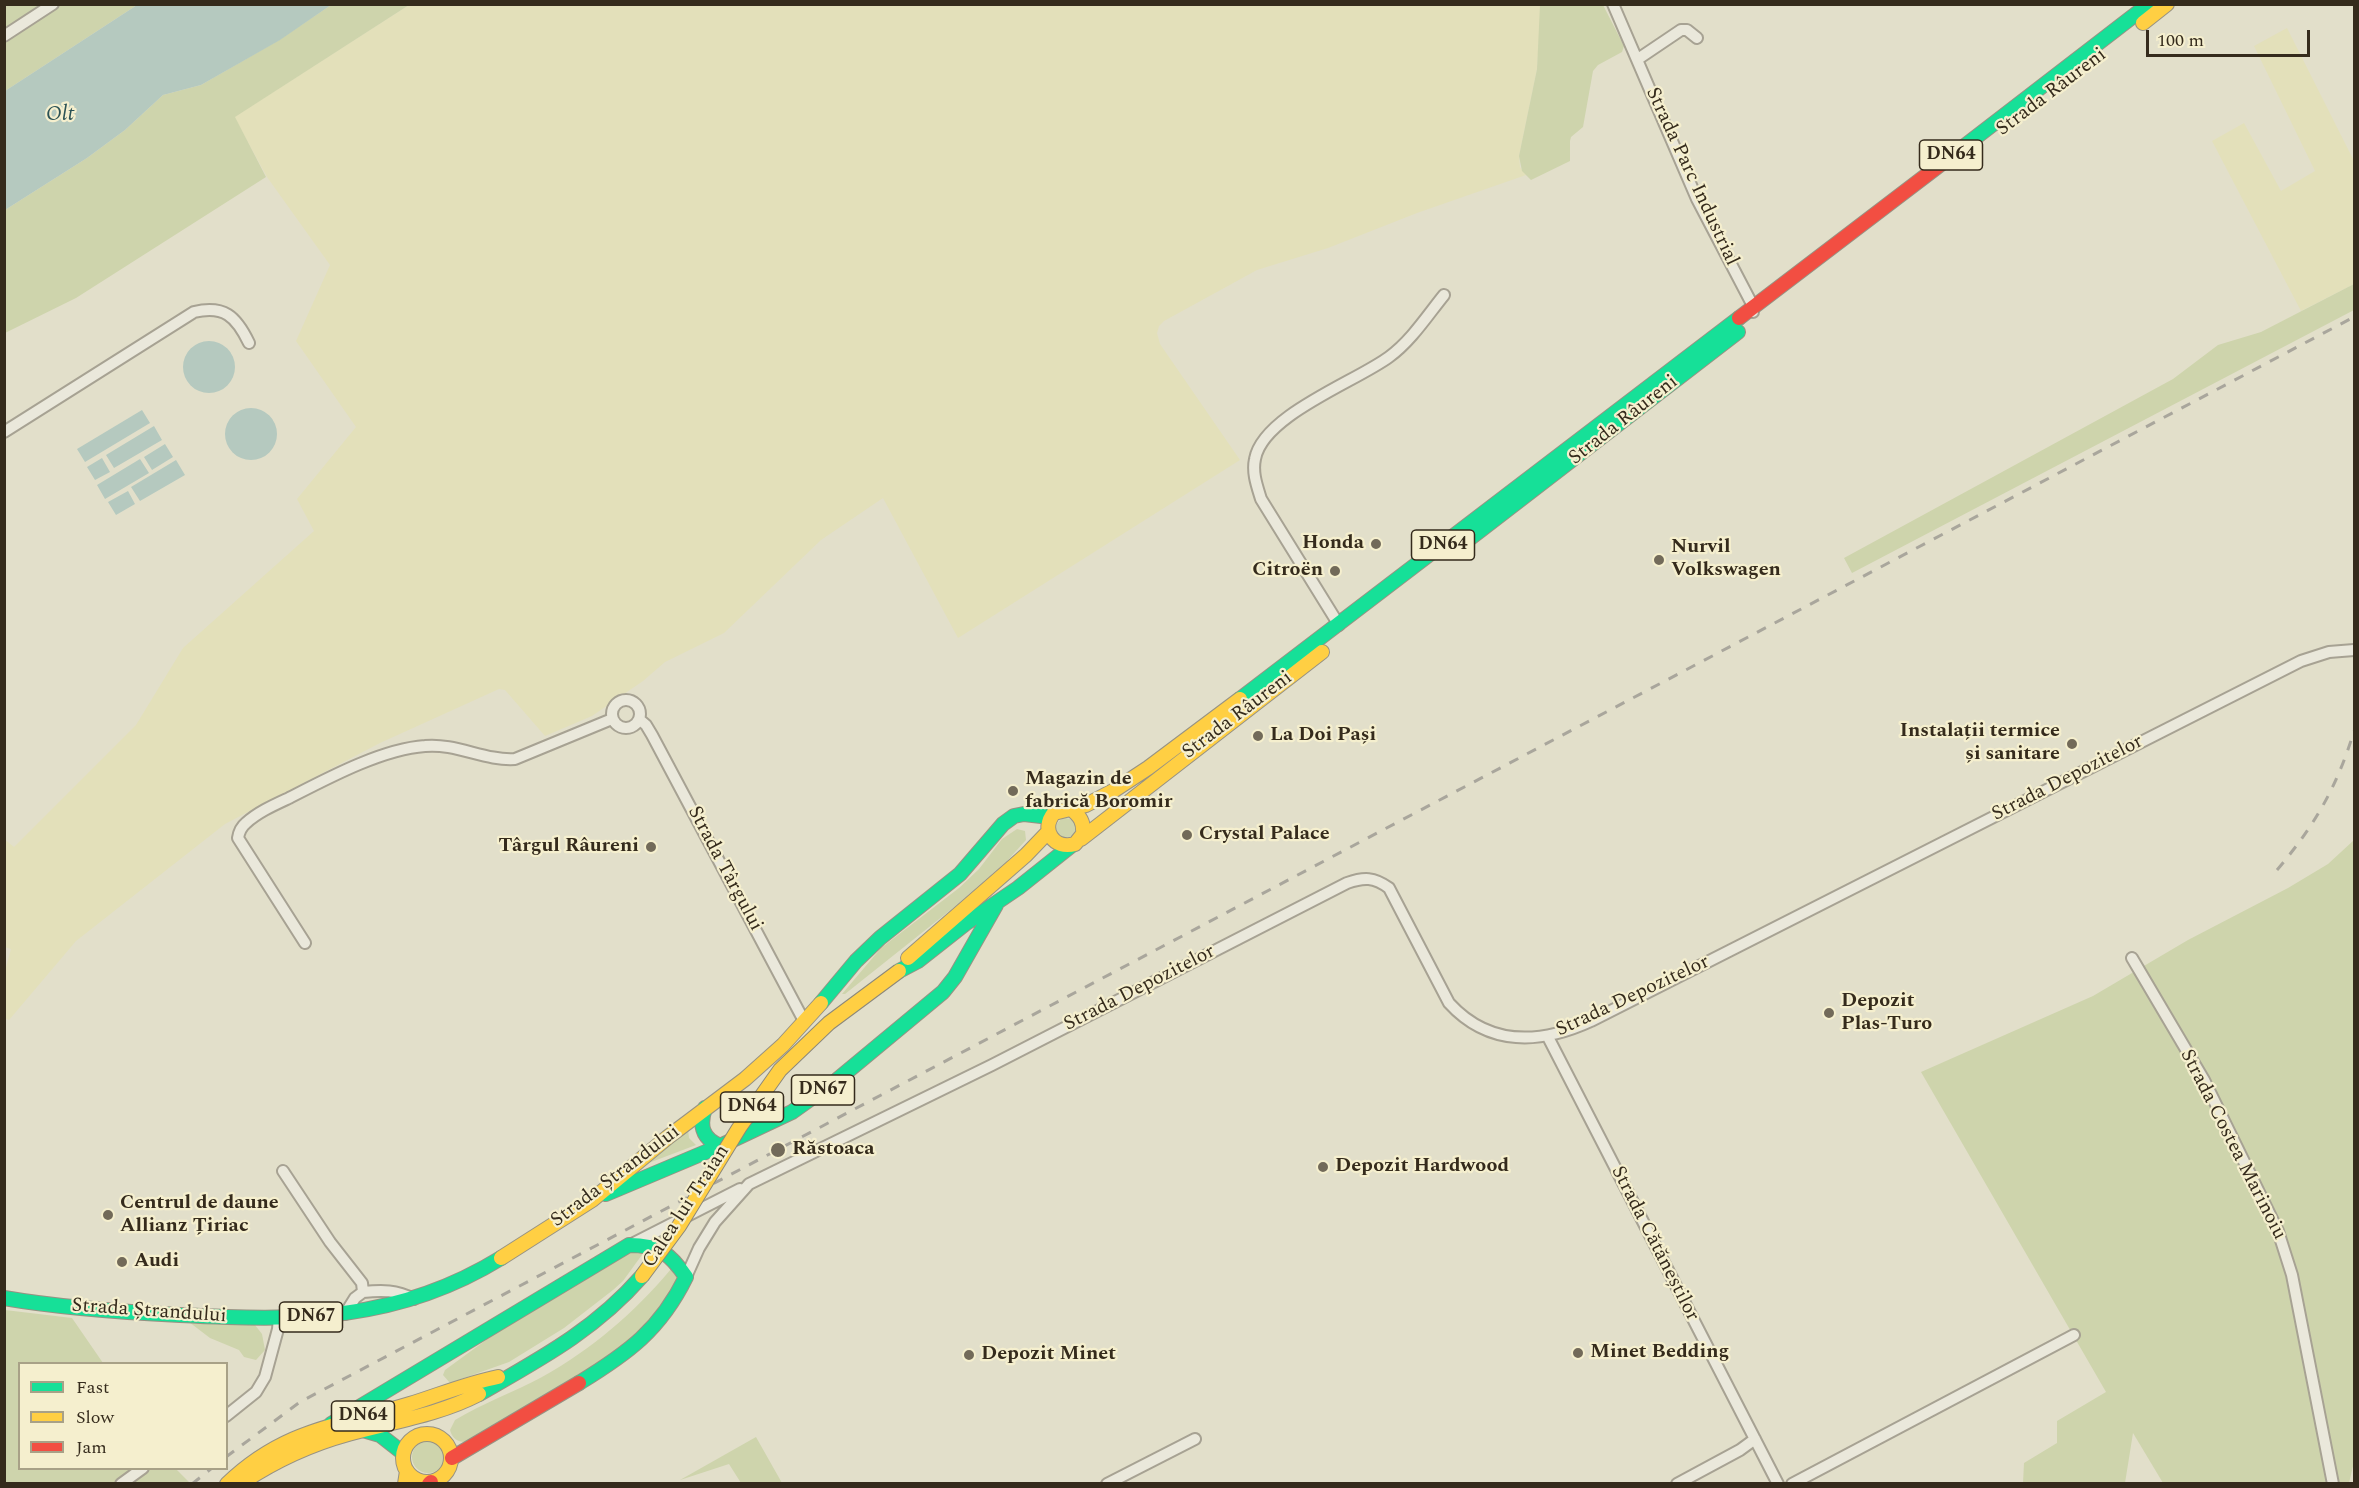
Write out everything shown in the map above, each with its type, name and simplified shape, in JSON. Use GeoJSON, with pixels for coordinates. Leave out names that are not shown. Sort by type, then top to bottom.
{"type":"FeatureCollection","features":[{"type":"Feature","properties":{"kind":"main road","name":"Strada Râureni"},"geometry":{"type":"LineString","coordinates":[[1071,809],[1108,793],[1139,774],[1339,625],[2149,4]]}},
{"type":"Feature","properties":{"kind":"main road","name":"Strada Râureni"},"geometry":{"type":"LineString","coordinates":[[1077,842],[1797,286],[2167,4]]}},
{"type":"Feature","properties":{"kind":"main road"},"geometry":{"type":"LineString","coordinates":[[1050,817],[1048,832],[1050,838],[1060,845],[1077,842],[1084,833],[1084,821],[1071,809]]}},
{"type":"Feature","properties":{"kind":"main road","name":"DN64"},"geometry":{"type":"LineString","coordinates":[[1050,817],[1058,810],[1071,809]]}},
{"type":"Feature","properties":{"kind":"main road","name":"Strada Ștrandului"},"geometry":{"type":"LineString","coordinates":[[4,1298],[139,1314],[279,1317],[345,1314],[414,1299],[477,1273],[591,1200],[772,1056],[866,951],[893,926],[959,875],[1005,822],[1024,814],[1050,817]]}},
{"type":"Feature","properties":{"kind":"main road","name":"Calea lui Traian"},"geometry":{"type":"LineString","coordinates":[[899,970],[912,953],[1026,855],[1048,832]]}},
{"type":"Feature","properties":{"kind":"main road","name":"Calea lui Traian"},"geometry":{"type":"LineString","coordinates":[[240,1484],[268,1464],[292,1452],[359,1430],[457,1404],[538,1362],[589,1329],[610,1311],[642,1276],[679,1226],[739,1128],[780,1070],[829,1023],[899,970],[918,961],[965,924],[996,905],[1077,842]]}},
{"type":"Feature","properties":{"kind":"main road","name":"DN67"},"geometry":{"type":"LineString","coordinates":[[591,1200],[720,1146],[792,1112],[810,1099],[937,998],[955,977],[996,905]]}},
{"type":"Feature","properties":{"kind":"main road"},"geometry":{"type":"LineString","coordinates":[[705,1108],[701,1118],[702,1133],[711,1143],[720,1146]]}},
{"type":"Feature","properties":{"kind":"main road"},"geometry":{"type":"LineString","coordinates":[[331,1424],[432,1376],[566,1281],[629,1245],[646,1245],[657,1248],[676,1262],[686,1277],[670,1310],[659,1324],[630,1350],[452,1458]]}},
{"type":"Feature","properties":{"kind":"main road","name":"Calea lui Traian"},"geometry":{"type":"LineString","coordinates":[[227,1484],[268,1450],[291,1438],[331,1424],[491,1378],[511,1375]]}},
{"type":"Feature","properties":{"kind":"main road"},"geometry":{"type":"LineString","coordinates":[[432,1376],[445,1393]]}},
{"type":"Feature","properties":{"kind":"main road"},"geometry":{"type":"LineString","coordinates":[[442,1438],[447,1417],[457,1404]]}},
{"type":"Feature","properties":{"kind":"main road"},"geometry":{"type":"LineString","coordinates":[[359,1430],[370,1430],[385,1437],[403,1453]]}},
{"type":"Feature","properties":{"kind":"main road"},"geometry":{"type":"LineString","coordinates":[[427,1433],[442,1438],[449,1447],[452,1458],[448,1471],[430,1483],[406,1477],[403,1453],[406,1446],[418,1435],[427,1433]]}},
{"type":"Feature","properties":{"kind":"street"},"geometry":{"type":"LineString","coordinates":[[4,36],[53,4]]}},
{"type":"Feature","properties":{"kind":"street","name":"Strada Parc Industrial"},"geometry":{"type":"LineString","coordinates":[[1613,4],[1697,199],[1753,306]]}},
{"type":"Feature","properties":{"kind":"street"},"geometry":{"type":"LineString","coordinates":[[1638,59],[1682,30],[1687,30],[1697,39]]}},
{"type":"Feature","properties":{"kind":"street"},"geometry":{"type":"LineString","coordinates":[[1727,340],[1729,333],[1753,313],[1753,306],[1762,307],[1785,289],[1797,286]]}},
{"type":"Feature","properties":{"kind":"street"},"geometry":{"type":"LineString","coordinates":[[1339,625],[1261,499],[1254,477],[1257,453],[1270,434],[1318,396],[1387,359],[1399,350],[1444,295]]}},
{"type":"Feature","properties":{"kind":"street"},"geometry":{"type":"LineString","coordinates":[[4,432],[194,312],[212,308],[224,313],[240,323],[249,343]]}},
{"type":"Feature","properties":{"kind":"street","name":"Strada Depozitelor"},"geometry":{"type":"LineString","coordinates":[[686,1277],[699,1248],[715,1222],[749,1185],[1360,878],[1372,878],[1389,888],[1449,1003],[1461,1017],[1478,1027],[1503,1035],[1529,1038],[1562,1034],[2301,661],[2329,652],[2355,650]]}},
{"type":"Feature","properties":{"kind":"street"},"geometry":{"type":"LineString","coordinates":[[627,700],[638,709],[639,719],[632,727],[618,727],[612,719],[614,707],[619,702],[627,700]]}},
{"type":"Feature","properties":{"kind":"street"},"geometry":{"type":"LineString","coordinates":[[305,943],[238,838],[244,825],[255,815],[322,781],[402,749],[441,745],[503,759],[515,759],[612,719]]}},
{"type":"Feature","properties":{"kind":"street","name":"Strada Târgului"},"geometry":{"type":"LineString","coordinates":[[639,719],[652,735],[804,1022]]}},
{"type":"Feature","properties":{"kind":"street","name":"Strada Costea Marinoiu"},"geometry":{"type":"LineString","coordinates":[[2132,958],[2204,1080],[2278,1231],[2292,1275],[2333,1484]]}},
{"type":"Feature","properties":{"kind":"street","name":"Strada Cătăneștilor"},"geometry":{"type":"LineString","coordinates":[[1548,1037],[1778,1484]]}},
{"type":"Feature","properties":{"kind":"street"},"geometry":{"type":"LineString","coordinates":[[283,1171],[330,1242],[362,1283],[363,1292]]}},
{"type":"Feature","properties":{"kind":"street"},"geometry":{"type":"LineString","coordinates":[[629,1245],[749,1185]]}},
{"type":"Feature","properties":{"kind":"street"},"geometry":{"type":"LineString","coordinates":[[345,1314],[355,1298],[363,1292],[384,1290],[401,1293],[414,1299]]}},
{"type":"Feature","properties":{"kind":"street"},"geometry":{"type":"LineString","coordinates":[[228,1414],[256,1392],[265,1377],[279,1317]]}},
{"type":"Feature","properties":{"kind":"street"},"geometry":{"type":"LineString","coordinates":[[1792,1484],[2074,1335]]}},
{"type":"Feature","properties":{"kind":"street"},"geometry":{"type":"LineString","coordinates":[[1107,1484],[1195,1438]]}},
{"type":"Feature","properties":{"kind":"street"},"geometry":{"type":"LineString","coordinates":[[1677,1484],[1740,1450],[1755,1439]]}},
{"type":"Feature","properties":{"kind":"street"},"geometry":{"type":"LineString","coordinates":[[121,1484],[140,1470]]}},
{"type":"Feature","properties":{"kind":"shaded area"},"geometry":{"type":"Polygon","coordinates":[[[409,5],[1540,5],[1540,25],[1537,69],[1519,156],[1520,167],[1526,175],[1417,213],[1328,248],[1257,270],[1164,321],[1159,326],[1157,333],[1160,344],[1240,460],[958,638],[883,498],[821,540],[724,633],[665,662],[643,681],[592,716],[545,736],[505,690],[499,689],[380,743],[225,824],[76,941],[9,1020],[4,1018],[5,971],[11,949],[5,947],[4,839],[14,847],[136,725],[183,648],[314,531],[297,499],[356,427],[296,341],[330,265],[267,177],[234,117],[409,5]]]}},
{"type":"Feature","properties":{"kind":"shaded area"},"geometry":{"type":"Polygon","coordinates":[[[2287,28],[2354,161],[2354,284],[2301,311],[2212,141],[2244,123],[2281,191],[2315,171],[2254,46],[2287,28]]]}},
{"type":"Feature","properties":{"kind":"green space"},"geometry":{"type":"Polygon","coordinates":[[[5,4],[137,5],[5,91],[5,4]]]}},
{"type":"Feature","properties":{"kind":"green space"},"geometry":{"type":"Polygon","coordinates":[[[331,5],[409,5],[235,117],[266,177],[76,298],[5,333],[5,210],[87,158],[125,130],[163,95],[201,85],[279,40],[331,5]]]}},
{"type":"Feature","properties":{"kind":"green space"},"geometry":{"type":"Polygon","coordinates":[[[1540,5],[1603,5],[1624,46],[1622,52],[1598,65],[1593,71],[1583,127],[1571,137],[1570,161],[1531,180],[1522,171],[1519,156],[1537,69],[1540,5]]]}},
{"type":"Feature","properties":{"kind":"green space"},"geometry":{"type":"Polygon","coordinates":[[[2354,284],[2354,310],[1852,573],[1844,558],[2173,379],[2218,345],[2261,332],[2354,284]]]}},
{"type":"Feature","properties":{"kind":"green space"},"geometry":{"type":"Polygon","coordinates":[[[1066,818],[1073,821],[1076,828],[1073,835],[1066,838],[1059,835],[1056,828],[1059,821],[1066,818]]]}},
{"type":"Feature","properties":{"kind":"green space"},"geometry":{"type":"Polygon","coordinates":[[[1017,829],[1025,831],[1026,840],[1007,861],[953,908],[845,994],[842,994],[881,948],[959,888],[979,869],[1002,839],[1017,829]]]}},
{"type":"Feature","properties":{"kind":"green space"},"geometry":{"type":"Polygon","coordinates":[[[2354,840],[2354,1462],[2349,1483],[2163,1483],[2133,1433],[2125,1483],[2023,1483],[2024,1463],[2057,1443],[2057,1421],[2106,1392],[1921,1072],[2093,996],[2188,940],[2288,888],[2328,864],[2354,840]]]}},
{"type":"Feature","properties":{"kind":"green space"},"geometry":{"type":"Polygon","coordinates":[[[688,1129],[689,1138],[696,1145],[646,1164],[688,1129]]]}},
{"type":"Feature","properties":{"kind":"green space"},"geometry":{"type":"Polygon","coordinates":[[[629,1252],[644,1252],[623,1281],[564,1328],[509,1362],[450,1383],[443,1375],[445,1370],[493,1335],[629,1252]]]}},
{"type":"Feature","properties":{"kind":"green space"},"geometry":{"type":"Polygon","coordinates":[[[671,1269],[679,1276],[657,1317],[603,1361],[465,1442],[454,1437],[450,1430],[455,1420],[542,1377],[578,1354],[627,1315],[671,1269]]]}},
{"type":"Feature","properties":{"kind":"green space"},"geometry":{"type":"Polygon","coordinates":[[[5,1310],[72,1318],[102,1362],[18,1362],[18,1470],[177,1470],[190,1483],[5,1484],[5,1310]]]}},
{"type":"Feature","properties":{"kind":"green space"},"geometry":{"type":"Polygon","coordinates":[[[189,1322],[255,1325],[262,1334],[265,1350],[256,1360],[244,1357],[239,1350],[210,1338],[189,1322]]]}},
{"type":"Feature","properties":{"kind":"green space"},"geometry":{"type":"Polygon","coordinates":[[[756,1437],[782,1483],[741,1483],[729,1464],[680,1480],[756,1437]]]}},
{"type":"Feature","properties":{"kind":"green space"},"geometry":{"type":"Polygon","coordinates":[[[428,1441],[440,1445],[444,1457],[440,1469],[428,1473],[416,1469],[412,1457],[416,1445],[428,1441]]]}},
{"type":"Feature","properties":{"kind":"water","name":"Olt"},"geometry":{"type":"Polygon","coordinates":[[[137,5],[331,5],[280,40],[201,85],[163,95],[125,130],[87,158],[5,210],[5,91],[137,5]]]}},
{"type":"Feature","properties":{"kind":"water"},"geometry":{"type":"Polygon","coordinates":[[[209,341],[219,343],[227,349],[233,357],[235,367],[233,377],[227,385],[219,391],[209,393],[199,391],[191,385],[185,377],[183,367],[185,357],[191,349],[199,343],[209,341]]]}},
{"type":"Feature","properties":{"kind":"water"},"geometry":{"type":"Polygon","coordinates":[[[251,408],[261,410],[269,416],[275,424],[277,434],[275,444],[269,452],[261,458],[251,460],[241,458],[233,452],[227,444],[225,434],[227,424],[233,416],[241,410],[251,408]]]}},
{"type":"Feature","properties":{"kind":"water"},"geometry":{"type":"Polygon","coordinates":[[[142,410],[150,423],[85,462],[77,449],[142,410]]]}},
{"type":"Feature","properties":{"kind":"water"},"geometry":{"type":"Polygon","coordinates":[[[154,426],[162,440],[114,468],[106,455],[154,426]]]}},
{"type":"Feature","properties":{"kind":"water"},"geometry":{"type":"Polygon","coordinates":[[[165,444],[173,457],[152,470],[144,457],[165,444]]]}},
{"type":"Feature","properties":{"kind":"water"},"geometry":{"type":"Polygon","coordinates":[[[102,458],[110,472],[95,480],[87,467],[102,458]]]}},
{"type":"Feature","properties":{"kind":"water"},"geometry":{"type":"Polygon","coordinates":[[[140,459],[149,473],[105,499],[97,485],[140,459]]]}},
{"type":"Feature","properties":{"kind":"water"},"geometry":{"type":"Polygon","coordinates":[[[176,460],[185,475],[140,501],[131,487],[176,460]]]}},
{"type":"Feature","properties":{"kind":"water"},"geometry":{"type":"Polygon","coordinates":[[[128,491],[135,504],[116,515],[108,502],[128,491]]]}},
{"type":"Feature","properties":{"kind":"railway"},"geometry":{"type":"LineString","coordinates":[[228,1456],[300,1402],[2354,317]]}},
{"type":"Feature","properties":{"kind":"railway"},"geometry":{"type":"LineString","coordinates":[[2277,870],[2303,837],[2323,805],[2340,770],[2354,731]]}},
{"type":"Feature","properties":{"kind":"railway"},"geometry":{"type":"LineString","coordinates":[[192,1484],[210,1470]]}},
{"type":"Feature","properties":{"kind":"traffic: fast"},"geometry":{"type":"LineString","coordinates":[[1949,158],[2149,4]]}},
{"type":"Feature","properties":{"kind":"traffic: fast"},"geometry":{"type":"LineString","coordinates":[[1240,699],[1739,318]]}},
{"type":"Feature","properties":{"kind":"traffic: fast"},"geometry":{"type":"LineString","coordinates":[[1464,543],[1738,332]]}},
{"type":"Feature","properties":{"kind":"traffic: fast"},"geometry":{"type":"LineString","coordinates":[[821,1003],[856,961],[880,938],[960,874],[1003,824],[1014,816],[1024,814],[1050,817]]}},
{"type":"Feature","properties":{"kind":"traffic: fast"},"geometry":{"type":"LineString","coordinates":[[899,971],[918,961],[965,924],[1018,888],[1072,845]]}},
{"type":"Feature","properties":{"kind":"traffic: fast"},"geometry":{"type":"LineString","coordinates":[[606,1194],[720,1146],[792,1112],[837,1080],[943,992],[955,977],[996,905]]}},
{"type":"Feature","properties":{"kind":"traffic: fast"},"geometry":{"type":"LineString","coordinates":[[705,1108],[702,1126],[709,1139],[720,1146]]}},
{"type":"Feature","properties":{"kind":"traffic: fast"},"geometry":{"type":"LineString","coordinates":[[331,1424],[629,1245],[656,1249],[669,1256],[686,1277],[665,1312],[654,1326],[628,1350],[579,1383]]}},
{"type":"Feature","properties":{"kind":"traffic: fast"},"geometry":{"type":"LineString","coordinates":[[4,1298],[70,1307],[223,1317],[265,1318],[346,1313],[385,1306],[424,1295],[462,1279],[501,1258]]}},
{"type":"Feature","properties":{"kind":"traffic: fast"},"geometry":{"type":"LineString","coordinates":[[479,1394],[545,1356],[586,1328],[642,1276]]}},
{"type":"Feature","properties":{"kind":"traffic: fast"},"geometry":{"type":"LineString","coordinates":[[363,1430],[380,1435],[403,1453]]}},
{"type":"Feature","properties":{"kind":"traffic: slow"},"geometry":{"type":"LineString","coordinates":[[2143,23],[2167,4]]}},
{"type":"Feature","properties":{"kind":"traffic: slow"},"geometry":{"type":"LineString","coordinates":[[1081,839],[1322,652]]}},
{"type":"Feature","properties":{"kind":"traffic: slow"},"geometry":{"type":"LineString","coordinates":[[1071,809],[1081,820],[1083,834],[1075,844],[1061,844],[1055,841],[1049,832],[1048,826],[1054,813],[1086,805],[1113,791],[1148,768],[1240,699]]}},
{"type":"Feature","properties":{"kind":"traffic: slow"},"geometry":{"type":"LineString","coordinates":[[908,958],[1026,855],[1048,832]]}},
{"type":"Feature","properties":{"kind":"traffic: slow"},"geometry":{"type":"LineString","coordinates":[[642,1276],[679,1226],[739,1128],[780,1070],[829,1023],[899,971]]}},
{"type":"Feature","properties":{"kind":"traffic: slow"},"geometry":{"type":"LineString","coordinates":[[501,1258],[592,1200],[668,1137],[745,1079],[783,1045],[821,1003]]}},
{"type":"Feature","properties":{"kind":"traffic: slow"},"geometry":{"type":"LineString","coordinates":[[227,1484],[248,1466],[291,1440],[335,1424],[498,1377]]}},
{"type":"Feature","properties":{"kind":"traffic: slow"},"geometry":{"type":"LineString","coordinates":[[240,1484],[279,1461],[319,1443],[431,1413],[479,1394]]}},
{"type":"Feature","properties":{"kind":"traffic: slow"},"geometry":{"type":"LineString","coordinates":[[422,1434],[432,1434],[444,1441],[451,1453],[451,1458],[451,1463],[444,1475],[432,1482],[422,1482],[407,1471],[403,1463],[403,1453],[414,1438],[422,1434]]}},
{"type":"Feature","properties":{"kind":"traffic: slow"},"geometry":{"type":"LineString","coordinates":[[405,1484],[407,1471]]}},
{"type":"Feature","properties":{"kind":"traffic: jam"},"geometry":{"type":"LineString","coordinates":[[1739,318],[1949,158]]}},
{"type":"Feature","properties":{"kind":"traffic: jam"},"geometry":{"type":"LineString","coordinates":[[452,1458],[579,1383]]}},
{"type":"Feature","properties":{"kind":"place","name":"Honda"},"geometry":{"type":"Point","coordinates":[1376,544]}},
{"type":"Feature","properties":{"kind":"place","name":"Nurvil Volkswagen"},"geometry":{"type":"Point","coordinates":[1659,560]}},
{"type":"Feature","properties":{"kind":"place","name":"Citroën"},"geometry":{"type":"Point","coordinates":[1335,571]}},
{"type":"Feature","properties":{"kind":"place","name":"La Doi Pași"},"geometry":{"type":"Point","coordinates":[1258,736]}},
{"type":"Feature","properties":{"kind":"place","name":"Instalații termice și sanitare"},"geometry":{"type":"Point","coordinates":[2072,744]}},
{"type":"Feature","properties":{"kind":"place","name":"Magazin de fabrică Boromir"},"geometry":{"type":"Point","coordinates":[1013,791]}},
{"type":"Feature","properties":{"kind":"place","name":"Crystal Palace"},"geometry":{"type":"Point","coordinates":[1187,835]}},
{"type":"Feature","properties":{"kind":"place","name":"Târgul Râureni"},"geometry":{"type":"Point","coordinates":[651,847]}},
{"type":"Feature","properties":{"kind":"place","name":"Depozit Plas-Turo"},"geometry":{"type":"Point","coordinates":[1829,1013]}},
{"type":"Feature","properties":{"kind":"place","name":"Răstoaca"},"geometry":{"type":"Point","coordinates":[778,1150]}},
{"type":"Feature","properties":{"kind":"place","name":"Depozit Hardwood"},"geometry":{"type":"Point","coordinates":[1323,1167]}},
{"type":"Feature","properties":{"kind":"place","name":"Centrul de daune Allianz Țiriac"},"geometry":{"type":"Point","coordinates":[108,1215]}},
{"type":"Feature","properties":{"kind":"place","name":"Audi"},"geometry":{"type":"Point","coordinates":[122,1262]}},
{"type":"Feature","properties":{"kind":"place","name":"Minet Bedding"},"geometry":{"type":"Point","coordinates":[1578,1353]}},
{"type":"Feature","properties":{"kind":"place","name":"Depozit Minet"},"geometry":{"type":"Point","coordinates":[969,1355]}}]}
